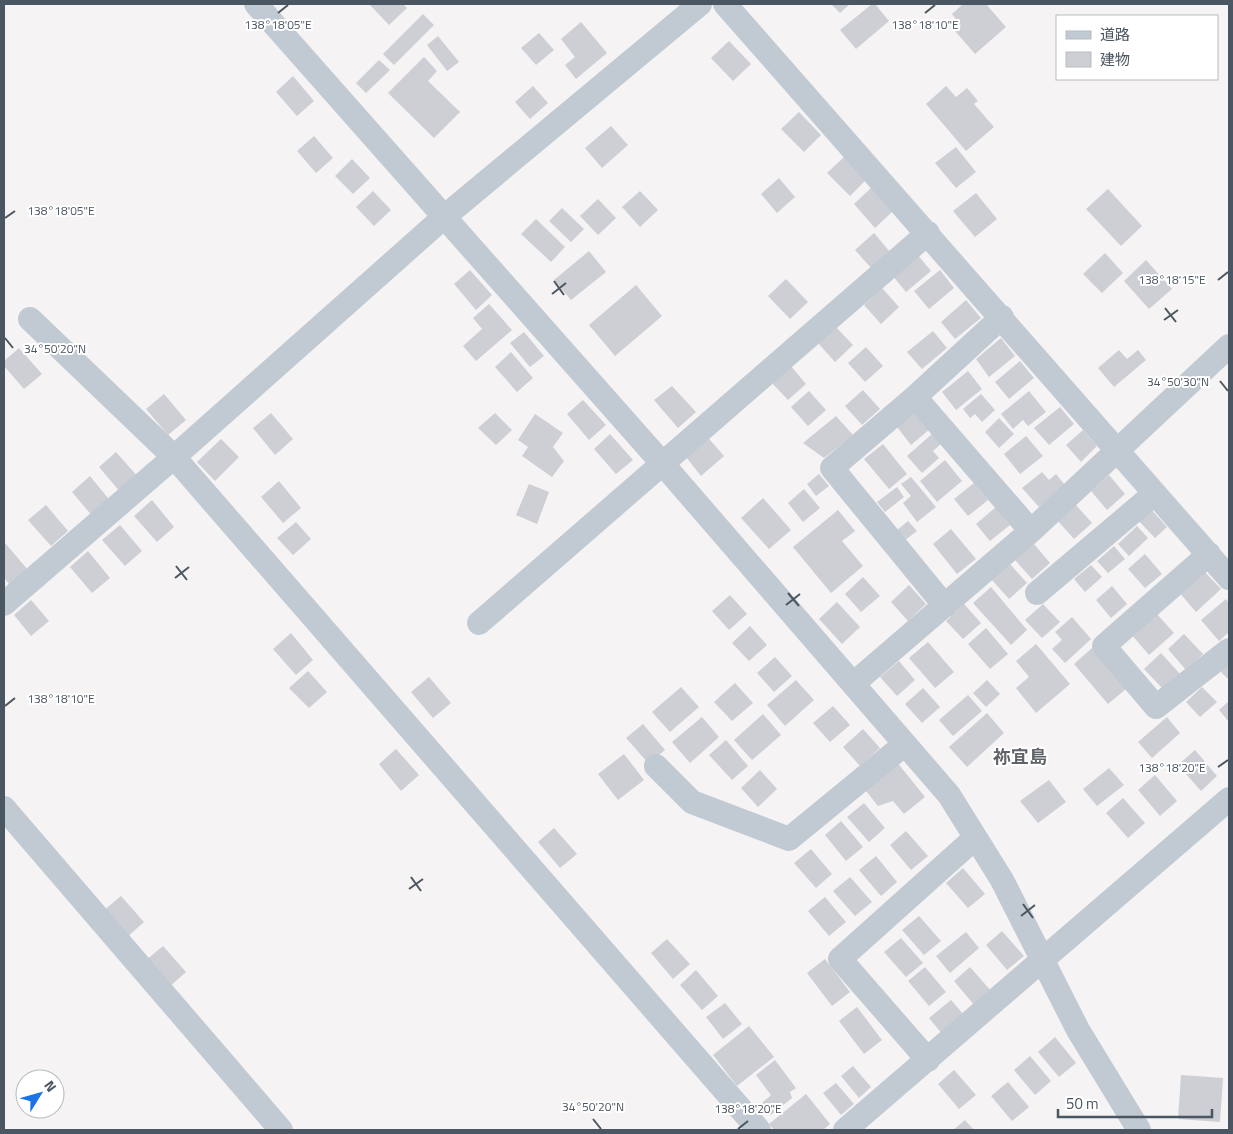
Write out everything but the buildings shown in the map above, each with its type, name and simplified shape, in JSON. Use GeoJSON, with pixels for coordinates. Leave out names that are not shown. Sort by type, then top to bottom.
{"type":"FeatureCollection","features":[{"type":"Feature","properties":{"kind":"street"},"geometry":{"type":"LineString","coordinates":[[4,604],[174,457],[444,217],[700,4]]}},
{"type":"Feature","properties":{"kind":"street"},"geometry":{"type":"LineString","coordinates":[[725,4],[1002,317],[1229,578]]}},
{"type":"Feature","properties":{"kind":"street"},"geometry":{"type":"LineString","coordinates":[[265,9],[444,217],[662,463],[949,795],[1002,880],[1045,960],[1078,1030],[1139,1130]]}},
{"type":"Feature","properties":{"kind":"street"},"geometry":{"type":"LineString","coordinates":[[478,623],[928,233]]}},
{"type":"Feature","properties":{"kind":"street"},"geometry":{"type":"LineString","coordinates":[[945,606],[832,468],[915,397],[1002,317]]}},
{"type":"Feature","properties":{"kind":"street"},"geometry":{"type":"LineString","coordinates":[[30,320],[174,457],[759,1130]]}},
{"type":"Feature","properties":{"kind":"street"},"geometry":{"type":"LineString","coordinates":[[853,684],[1030,531],[1229,346]]}},
{"type":"Feature","properties":{"kind":"street"},"geometry":{"type":"LineString","coordinates":[[915,397],[1030,531]]}},
{"type":"Feature","properties":{"kind":"street"},"geometry":{"type":"LineString","coordinates":[[1036,593],[1154,494]]}},
{"type":"Feature","properties":{"kind":"street"},"geometry":{"type":"LineString","coordinates":[[1209,554],[1104,646],[1156,708],[1229,650]]}},
{"type":"Feature","properties":{"kind":"street"},"geometry":{"type":"LineString","coordinates":[[656,766],[692,802],[789,839],[905,744]]}},
{"type":"Feature","properties":{"kind":"street"},"geometry":{"type":"LineString","coordinates":[[845,1130],[1045,960],[1229,799]]}},
{"type":"Feature","properties":{"kind":"street"},"geometry":{"type":"LineString","coordinates":[[4,808],[281,1130]]}},
{"type":"Feature","properties":{"kind":"street"},"geometry":{"type":"LineString","coordinates":[[928,1060],[840,959],[975,838]]}},
{"type":"Feature","properties":{"kind":"district","name":"祢宜島"},"geometry":{"type":"Point","coordinates":[1020,757]}}]}
